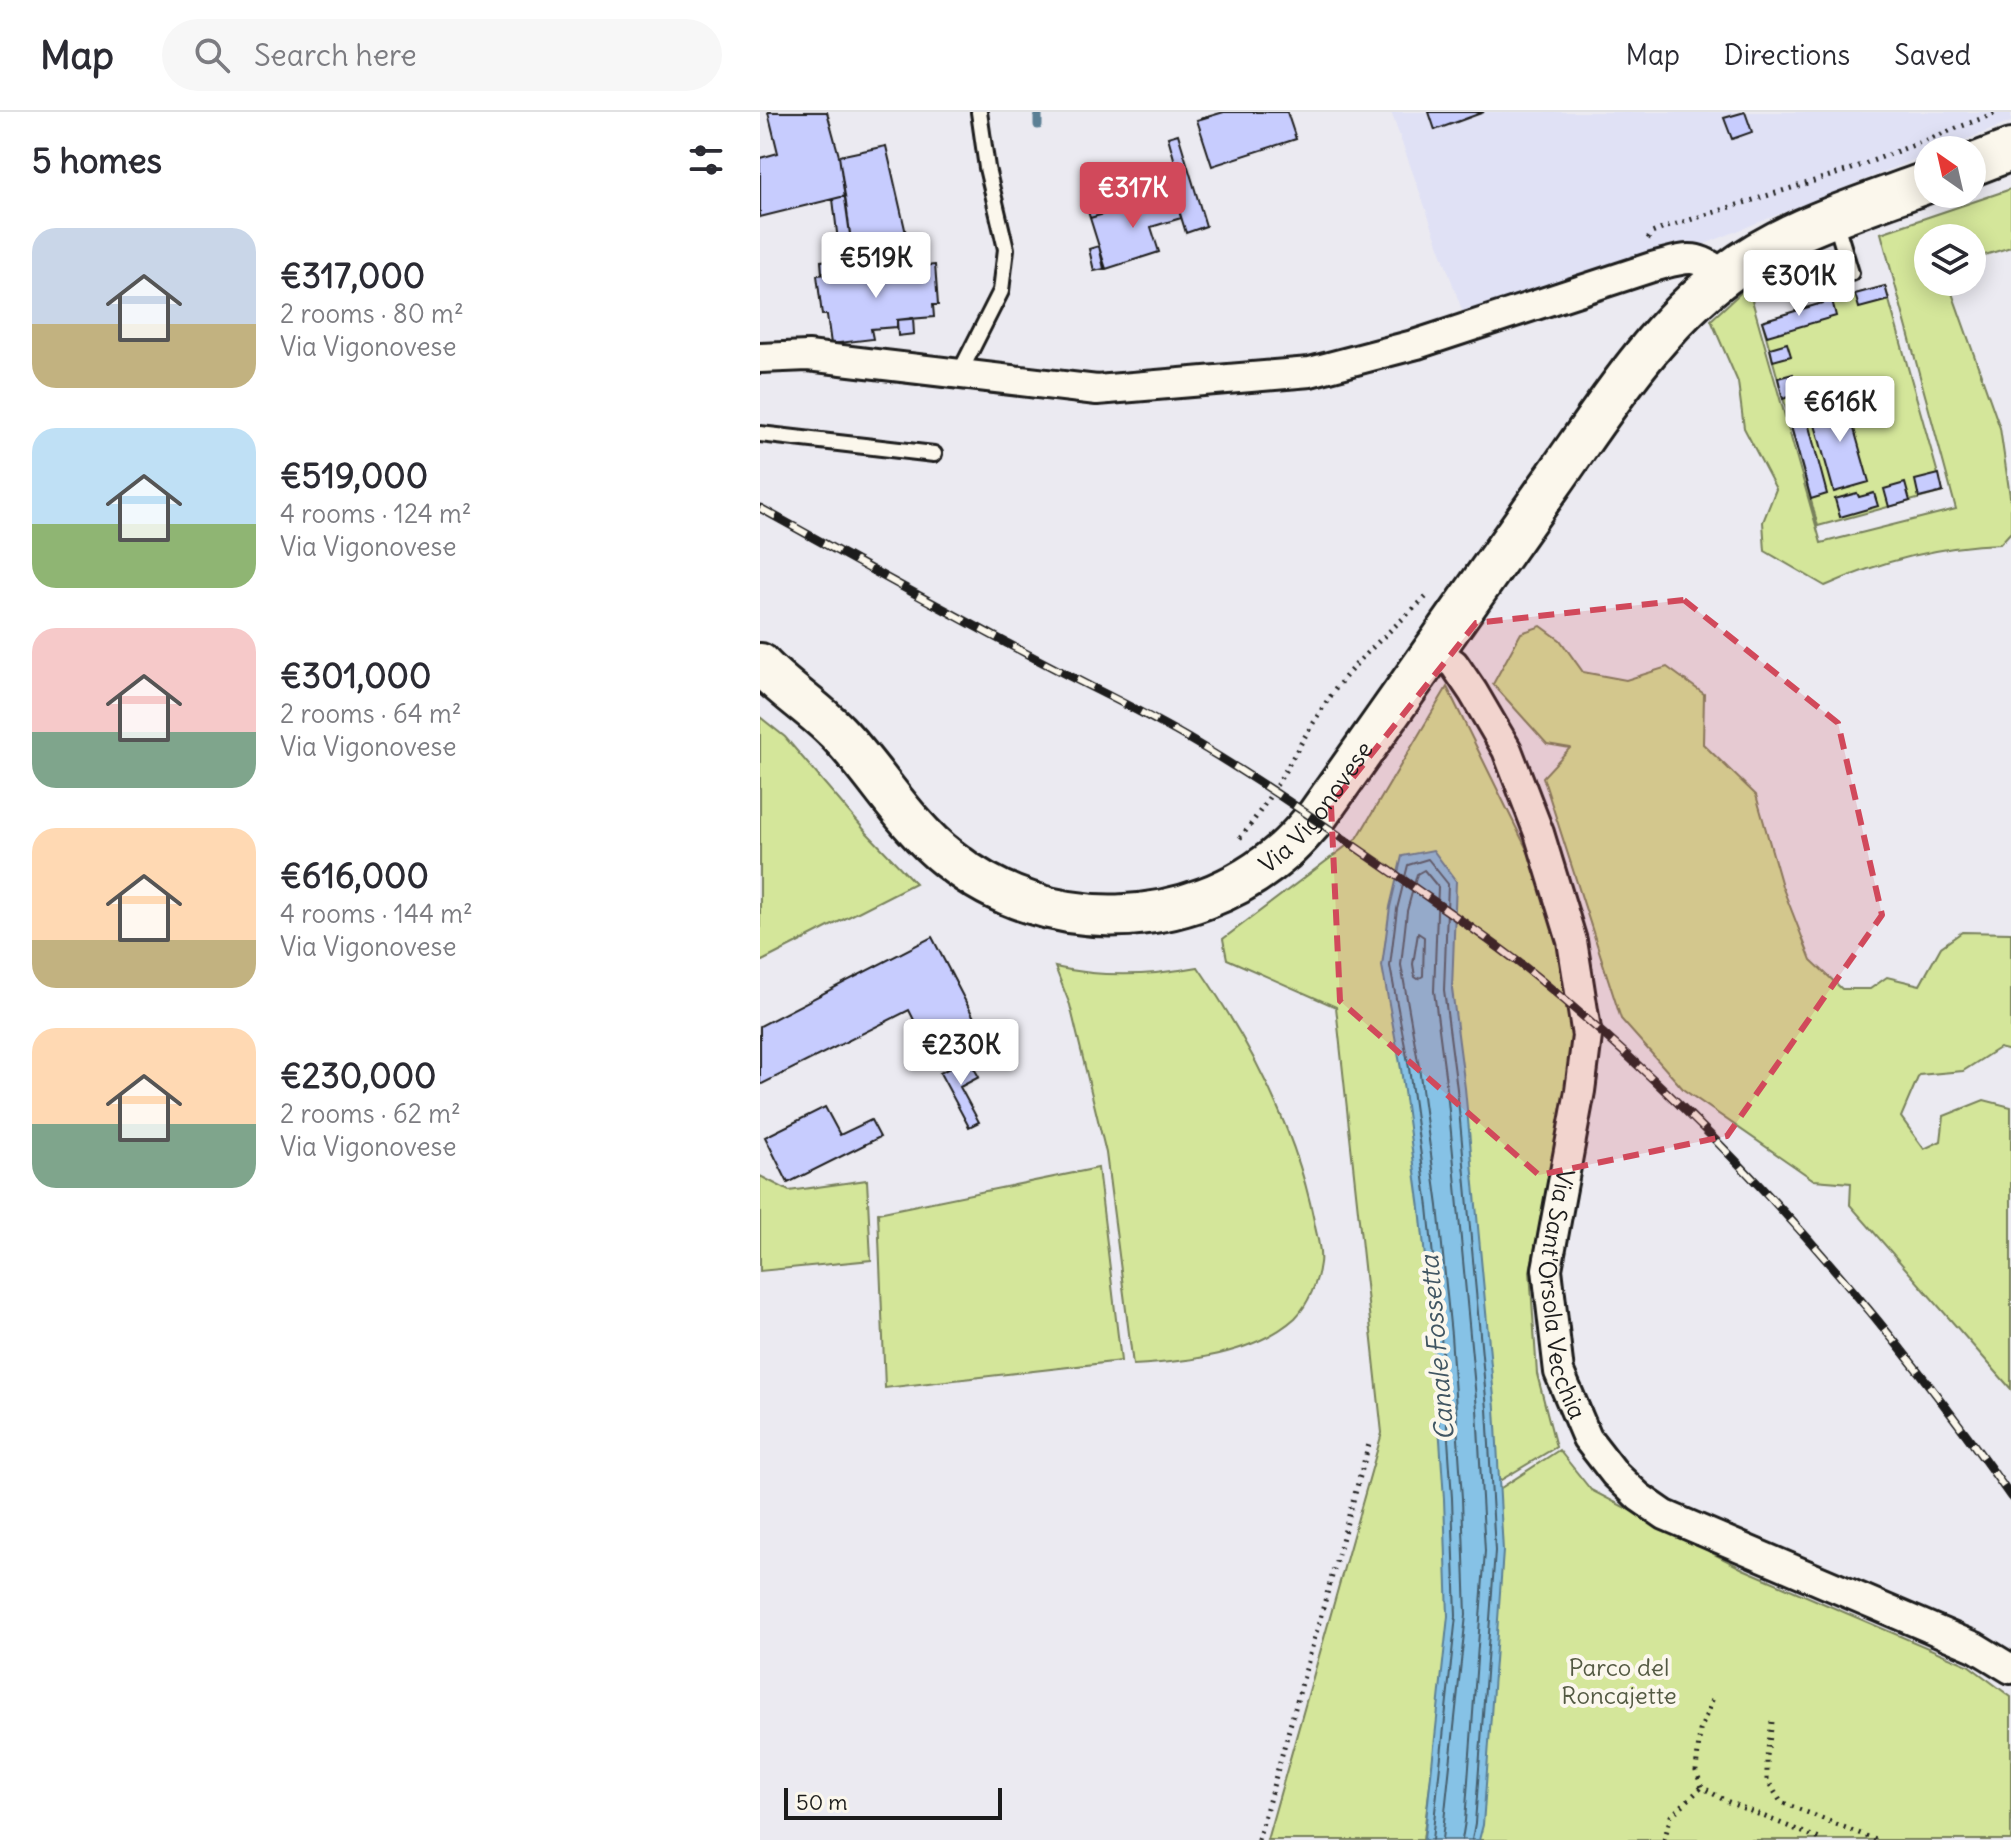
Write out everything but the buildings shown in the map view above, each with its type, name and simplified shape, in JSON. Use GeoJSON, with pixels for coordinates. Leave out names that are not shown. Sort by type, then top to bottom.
{"type":"FeatureCollection","features":[{"type":"Feature","properties":{"kind":"main road"},"geometry":{"type":"LineString","coordinates":[[1986,160],[2011,150]]}},
{"type":"Feature","properties":{"kind":"main road","name":"Via Vigonovese"},"geometry":{"type":"LineString","coordinates":[[765,673],[797,695],[837,732],[929,842],[985,884],[1007,896],[1040,907],[1081,915],[1126,917],[1160,912],[1197,901],[1241,880],[1285,851],[1317,816],[1601,414],[1675,318],[1724,275],[1772,244],[1914,187]]}},
{"type":"Feature","properties":{"kind":"street"},"geometry":{"type":"LineString","coordinates":[[760,358],[808,356],[1097,390],[1310,372],[1417,344],[1688,258],[1706,261],[1724,275]]}},
{"type":"Feature","properties":{"kind":"street","name":"Via Sant'Orsola Vecchia"},"geometry":{"type":"LineString","coordinates":[[1434,650],[1454,664],[1507,750],[1539,833],[1572,941],[1587,1036],[1580,1091],[1547,1269],[1559,1372],[1587,1438],[1615,1474],[1639,1497],[1665,1515],[1975,1647],[2011,1669]]}},
{"type":"Feature","properties":{"kind":"lane"},"geometry":{"type":"LineString","coordinates":[[959,374],[1001,291],[1006,249],[987,168],[979,112]]}},
{"type":"Feature","properties":{"kind":"lane"},"geometry":{"type":"LineString","coordinates":[[1834,217],[1851,273]]}},
{"type":"Feature","properties":{"kind":"lane"},"geometry":{"type":"LineString","coordinates":[[760,434],[934,454]]}},
{"type":"Feature","properties":{"kind":"path"},"geometry":{"type":"LineString","coordinates":[[1647,252],[1646,241],[1652,233],[1664,228],[1849,170],[1998,112]]}},
{"type":"Feature","properties":{"kind":"path"},"geometry":{"type":"LineString","coordinates":[[1234,845],[1259,815],[1337,687],[1380,639],[1435,588]]}},
{"type":"Feature","properties":{"kind":"path"},"geometry":{"type":"LineString","coordinates":[[1258,1840],[1369,1444]]}},
{"type":"Feature","properties":{"kind":"path"},"geometry":{"type":"LineString","coordinates":[[1712,1700],[1700,1731],[1696,1771],[1702,1787],[1726,1801],[1822,1840]]}},
{"type":"Feature","properties":{"kind":"path"},"geometry":{"type":"LineString","coordinates":[[1772,1722],[1767,1780],[1781,1802],[1876,1840]]}},
{"type":"Feature","properties":{"kind":"path"},"geometry":{"type":"LineString","coordinates":[[1664,1840],[1671,1816],[1702,1787]]}},
{"type":"Feature","properties":{"kind":"highlighted area"},"geometry":{"type":"Polygon","coordinates":[[[1684,600],[1838,723],[1882,915],[1727,1136],[1539,1175],[1340,1001],[1331,805],[1476,623],[1684,600]]]}},
{"type":"Feature","properties":{"kind":"shaded area"},"geometry":{"type":"Polygon","coordinates":[[[1391,112],[2011,112],[2011,122],[1975,136],[1914,136],[1914,160],[1472,338],[1391,112]]]}},
{"type":"Feature","properties":{"kind":"green space"},"geometry":{"type":"Polygon","coordinates":[[[2011,189],[2011,247],[1986,255],[1986,224],[1914,224],[1914,296],[1953,296],[2000,428],[2011,503],[2011,532],[2000,544],[1911,556],[1825,586],[1765,551],[1763,522],[1776,489],[1744,428],[1738,382],[1711,320],[1748,286],[1821,543],[1956,509],[1881,233],[1955,208],[1986,208],[1986,197],[2011,189]]]}},
{"type":"Feature","properties":{"kind":"green space"},"geometry":{"type":"Polygon","coordinates":[[[1885,286],[1943,492],[1818,526],[1762,321],[1885,286]]]}},
{"type":"Feature","properties":{"kind":"green space"},"geometry":{"type":"Polygon","coordinates":[[[1541,626],[1560,640],[1583,672],[1626,680],[1667,667],[1704,694],[1703,744],[1756,795],[1782,886],[1811,960],[1842,989],[1870,989],[1887,977],[1920,985],[1941,947],[1962,932],[2011,933],[2011,1051],[1999,1048],[1963,1071],[1919,1075],[1901,1117],[1924,1149],[1941,1141],[1944,1116],[1984,1100],[2011,1107],[2011,1389],[1850,1205],[1851,1183],[1814,1180],[1684,1090],[1621,1019],[1543,777],[1570,748],[1547,744],[1493,684],[1521,633],[1541,626]]]}},
{"type":"Feature","properties":{"kind":"green space"},"geometry":{"type":"Polygon","coordinates":[[[1447,687],[1539,874],[1582,1033],[1530,1271],[1537,1374],[1556,1447],[1466,1501],[1423,1840],[1267,1840],[1382,1433],[1336,1007],[1227,959],[1223,939],[1358,837],[1447,687]]]}},
{"type":"Feature","properties":{"kind":"green space"},"geometry":{"type":"Polygon","coordinates":[[[760,717],[785,737],[867,833],[915,883],[760,962],[760,717]]]}},
{"type":"Feature","properties":{"kind":"green space"},"geometry":{"type":"Polygon","coordinates":[[[1055,967],[1091,973],[1126,974],[1198,967],[1236,1026],[1269,1088],[1296,1153],[1320,1247],[1319,1270],[1308,1300],[1300,1313],[1278,1331],[1260,1341],[1218,1354],[1133,1365],[1106,1153],[1070,1005],[1055,967]]]}},
{"type":"Feature","properties":{"kind":"green space"},"geometry":{"type":"Polygon","coordinates":[[[1098,1168],[1121,1361],[885,1388],[878,1213],[1098,1168]]]}},
{"type":"Feature","properties":{"kind":"green space"},"geometry":{"type":"Polygon","coordinates":[[[760,1176],[789,1191],[867,1180],[871,1260],[760,1271],[760,1176]]]}},
{"type":"Feature","properties":{"kind":"green space","name":"Parco del Roncajette"},"geometry":{"type":"Polygon","coordinates":[[[1559,1450],[1591,1490],[1743,1569],[1968,1665],[2011,1697],[2011,1840],[1439,1840],[1481,1501],[1559,1450]]]}},
{"type":"Feature","properties":{"kind":"water"},"geometry":{"type":"Polygon","coordinates":[[[1433,850],[1456,881],[1452,989],[1465,1088],[1495,1408],[1503,1551],[1483,1825],[1479,1840],[1424,1840],[1448,1616],[1444,1499],[1420,1208],[1401,1069],[1382,966],[1390,907],[1402,856],[1433,850]]]}},
{"type":"Feature","properties":{"kind":"waterway","name":"Canale Fossetta"},"geometry":{"type":"LineString","coordinates":[[1038,112],[1038,125]]}},
{"type":"Feature","properties":{"kind":"railway"},"geometry":{"type":"LineString","coordinates":[[760,508],[1196,743],[1332,831],[1522,965],[1669,1094],[1792,1221],[1906,1356],[2011,1497]]}}]}
